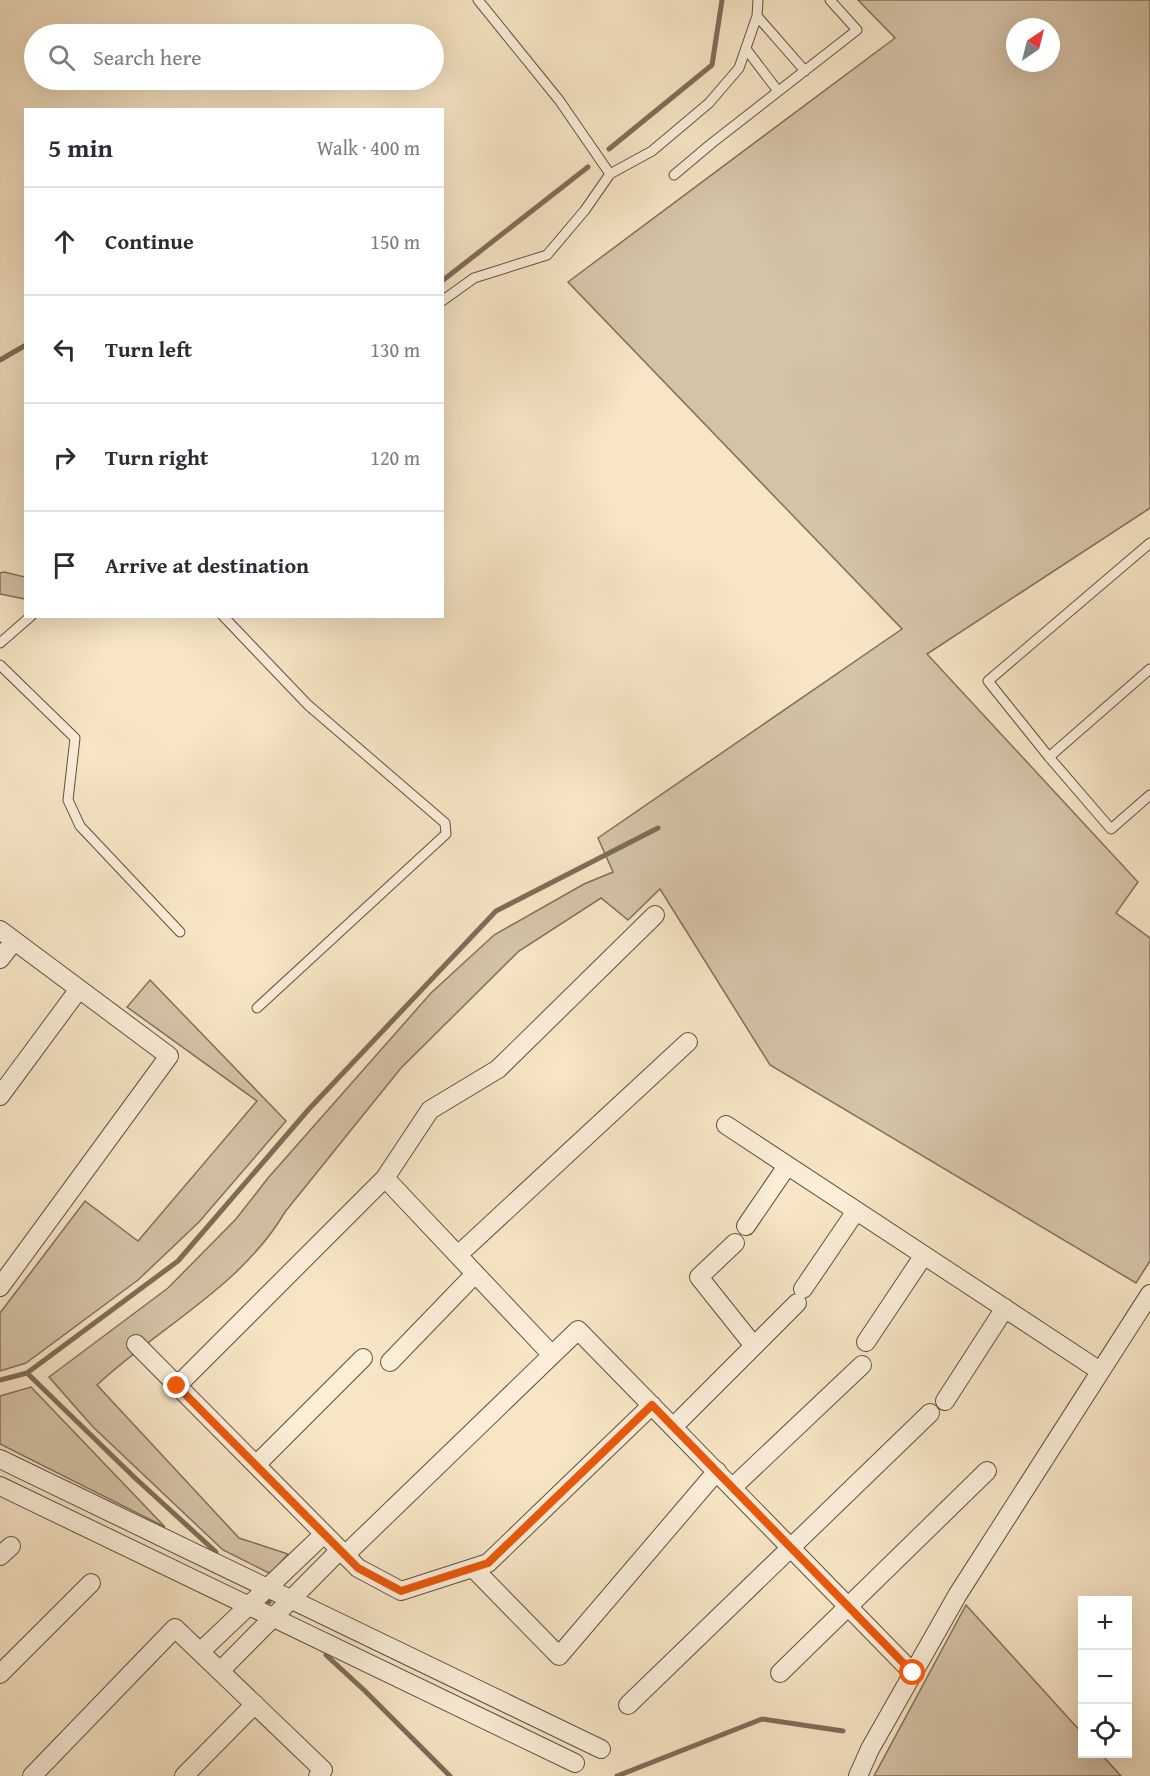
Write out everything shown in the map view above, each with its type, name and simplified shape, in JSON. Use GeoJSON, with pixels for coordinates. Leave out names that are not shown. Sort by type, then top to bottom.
{"type":"FeatureCollection","features":[{"type":"Feature","properties":{"kind":"street"},"geometry":{"type":"LineString","coordinates":[[177,1386],[385,1178],[430,1110],[498,1069],[655,915]]}},
{"type":"Feature","properties":{"kind":"street"},"geometry":{"type":"LineString","coordinates":[[0,959],[7,936],[169,1056],[0,1287]]}},
{"type":"Feature","properties":{"kind":"street"},"geometry":{"type":"LineString","coordinates":[[0,1096],[79,990]]}},
{"type":"Feature","properties":{"kind":"street"},"geometry":{"type":"LineString","coordinates":[[458,1255],[688,1041]]}},
{"type":"Feature","properties":{"kind":"street"},"geometry":{"type":"LineString","coordinates":[[726,1125],[1100,1371]]}},
{"type":"Feature","properties":{"kind":"street"},"geometry":{"type":"LineString","coordinates":[[746,1226],[787,1166]]}},
{"type":"Feature","properties":{"kind":"street"},"geometry":{"type":"LineString","coordinates":[[385,1178],[552,1355]]}},
{"type":"Feature","properties":{"kind":"street"},"geometry":{"type":"LineString","coordinates":[[673,1427],[800,1296],[856,1210]]}},
{"type":"Feature","properties":{"kind":"street"},"geometry":{"type":"LineString","coordinates":[[735,1243],[699,1277],[754,1346]]}},
{"type":"Feature","properties":{"kind":"street"},"geometry":{"type":"LineString","coordinates":[[866,1342],[924,1255]]}},
{"type":"Feature","properties":{"kind":"street"},"geometry":{"type":"LineString","coordinates":[[390,1362],[475,1274]]}},
{"type":"Feature","properties":{"kind":"street"},"geometry":{"type":"LineString","coordinates":[[858,1776],[870,1749],[958,1594],[1150,1294]]}},
{"type":"Feature","properties":{"kind":"street"},"geometry":{"type":"LineString","coordinates":[[945,1401],[1005,1308]]}},
{"type":"Feature","properties":{"kind":"street"},"geometry":{"type":"LineString","coordinates":[[220,1671],[291,1600],[578,1329],[913,1673]]}},
{"type":"Feature","properties":{"kind":"street"},"geometry":{"type":"LineString","coordinates":[[136,1344],[358,1568],[401,1591],[488,1563],[652,1405]]}},
{"type":"Feature","properties":{"kind":"street"},"geometry":{"type":"LineString","coordinates":[[256,1465],[363,1358]]}},
{"type":"Feature","properties":{"kind":"street"},"geometry":{"type":"LineString","coordinates":[[733,1487],[862,1365]]}},
{"type":"Feature","properties":{"kind":"street"},"geometry":{"type":"LineString","coordinates":[[628,1705],[930,1413]]}},
{"type":"Feature","properties":{"kind":"street"},"geometry":{"type":"LineString","coordinates":[[0,1459],[601,1749]]}},
{"type":"Feature","properties":{"kind":"street"},"geometry":{"type":"LineString","coordinates":[[780,1672],[987,1470]]}},
{"type":"Feature","properties":{"kind":"street"},"geometry":{"type":"LineString","coordinates":[[473,1568],[559,1656],[717,1471]]}},
{"type":"Feature","properties":{"kind":"street"},"geometry":{"type":"LineString","coordinates":[[0,1485],[575,1763]]}},
{"type":"Feature","properties":{"kind":"street"},"geometry":{"type":"LineString","coordinates":[[201,1652],[324,1534]]}},
{"type":"Feature","properties":{"kind":"street"},"geometry":{"type":"LineString","coordinates":[[0,1674],[92,1583]]}},
{"type":"Feature","properties":{"kind":"street"},"geometry":{"type":"LineString","coordinates":[[32,1776],[175,1628],[323,1770],[318,1776]]}},
{"type":"Feature","properties":{"kind":"street"},"geometry":{"type":"LineString","coordinates":[[184,1776],[255,1704]]}},
{"type":"Feature","properties":{"kind":"lane"},"geometry":{"type":"LineString","coordinates":[[478,0],[559,100],[610,174]]}},
{"type":"Feature","properties":{"kind":"lane"},"geometry":{"type":"LineString","coordinates":[[444,300],[474,278],[547,255],[585,210],[610,174],[652,151],[709,103],[739,68],[757,16],[758,0]]}},
{"type":"Feature","properties":{"kind":"lane"},"geometry":{"type":"LineString","coordinates":[[674,175],[856,30],[830,0]]}},
{"type":"Feature","properties":{"kind":"lane"},"geometry":{"type":"LineString","coordinates":[[757,16],[805,70]]}},
{"type":"Feature","properties":{"kind":"lane"},"geometry":{"type":"LineString","coordinates":[[746,49],[778,91]]}},
{"type":"Feature","properties":{"kind":"lane"},"geometry":{"type":"LineString","coordinates":[[1150,543],[988,681],[1048,757],[1111,829],[1150,795]]}},
{"type":"Feature","properties":{"kind":"lane"},"geometry":{"type":"LineString","coordinates":[[0,643],[29,618]]}},
{"type":"Feature","properties":{"kind":"lane"},"geometry":{"type":"LineString","coordinates":[[225,618],[308,705],[445,823],[446,834],[257,1008]]}},
{"type":"Feature","properties":{"kind":"lane"},"geometry":{"type":"LineString","coordinates":[[0,665],[75,738],[68,800],[80,826],[180,932]]}},
{"type":"Feature","properties":{"kind":"lane"},"geometry":{"type":"LineString","coordinates":[[1048,757],[1150,669]]}},
{"type":"Feature","properties":{"kind":"shaded area"},"geometry":{"type":"Polygon","coordinates":[[[858,0],[1150,0],[1150,508],[927,654],[1138,882],[1116,913],[1150,938],[1150,1261],[1136,1283],[770,1065],[660,889],[628,920],[601,898],[519,951],[401,1068],[246,1263],[198,1305],[97,1385],[239,1538],[288,1554],[271,1574],[223,1550],[93,1427],[49,1377],[168,1288],[236,1219],[268,1178],[431,993],[494,935],[584,884],[613,872],[598,838],[902,629],[568,282],[895,38],[858,0]]]}},
{"type":"Feature","properties":{"kind":"shaded area"},"geometry":{"type":"Polygon","coordinates":[[[0,573],[24,577],[24,599],[0,594],[0,573]]]}},
{"type":"Feature","properties":{"kind":"shaded area"},"geometry":{"type":"Polygon","coordinates":[[[150,980],[286,1121],[199,1222],[138,1280],[26,1363],[0,1371],[0,1313],[85,1201],[138,1241],[257,1101],[127,1007],[150,980]]]}},
{"type":"Feature","properties":{"kind":"shaded area"},"geometry":{"type":"Polygon","coordinates":[[[31,1387],[165,1527],[0,1444],[0,1396],[31,1387]]]}},
{"type":"Feature","properties":{"kind":"shaded area"},"geometry":{"type":"Polygon","coordinates":[[[966,1605],[1078,1729],[1078,1758],[1105,1758],[1121,1776],[874,1776],[966,1605]]]}},
{"type":"Feature","properties":{"kind":"waterway"},"geometry":{"type":"LineString","coordinates":[[609,149],[712,65],[722,0]]}},
{"type":"Feature","properties":{"kind":"waterway"},"geometry":{"type":"LineString","coordinates":[[444,279],[588,167]]}},
{"type":"Feature","properties":{"kind":"waterway"},"geometry":{"type":"LineString","coordinates":[[0,360],[24,346]]}},
{"type":"Feature","properties":{"kind":"waterway"},"geometry":{"type":"LineString","coordinates":[[27,1373],[178,1261],[309,1109],[496,911],[658,828]]}},
{"type":"Feature","properties":{"kind":"waterway"},"geometry":{"type":"LineString","coordinates":[[0,1380],[27,1373],[134,1477],[216,1552]]}},
{"type":"Feature","properties":{"kind":"waterway"},"geometry":{"type":"LineString","coordinates":[[326,1655],[450,1776]]}},
{"type":"Feature","properties":{"kind":"waterway"},"geometry":{"type":"LineString","coordinates":[[617,1776],[762,1719],[843,1731]]}},
{"type":"Feature","properties":{"kind":"route"},"geometry":{"type":"LineString","coordinates":[[177,1386],[358,1568],[401,1591],[488,1563],[652,1405],[913,1673]]}}]}
